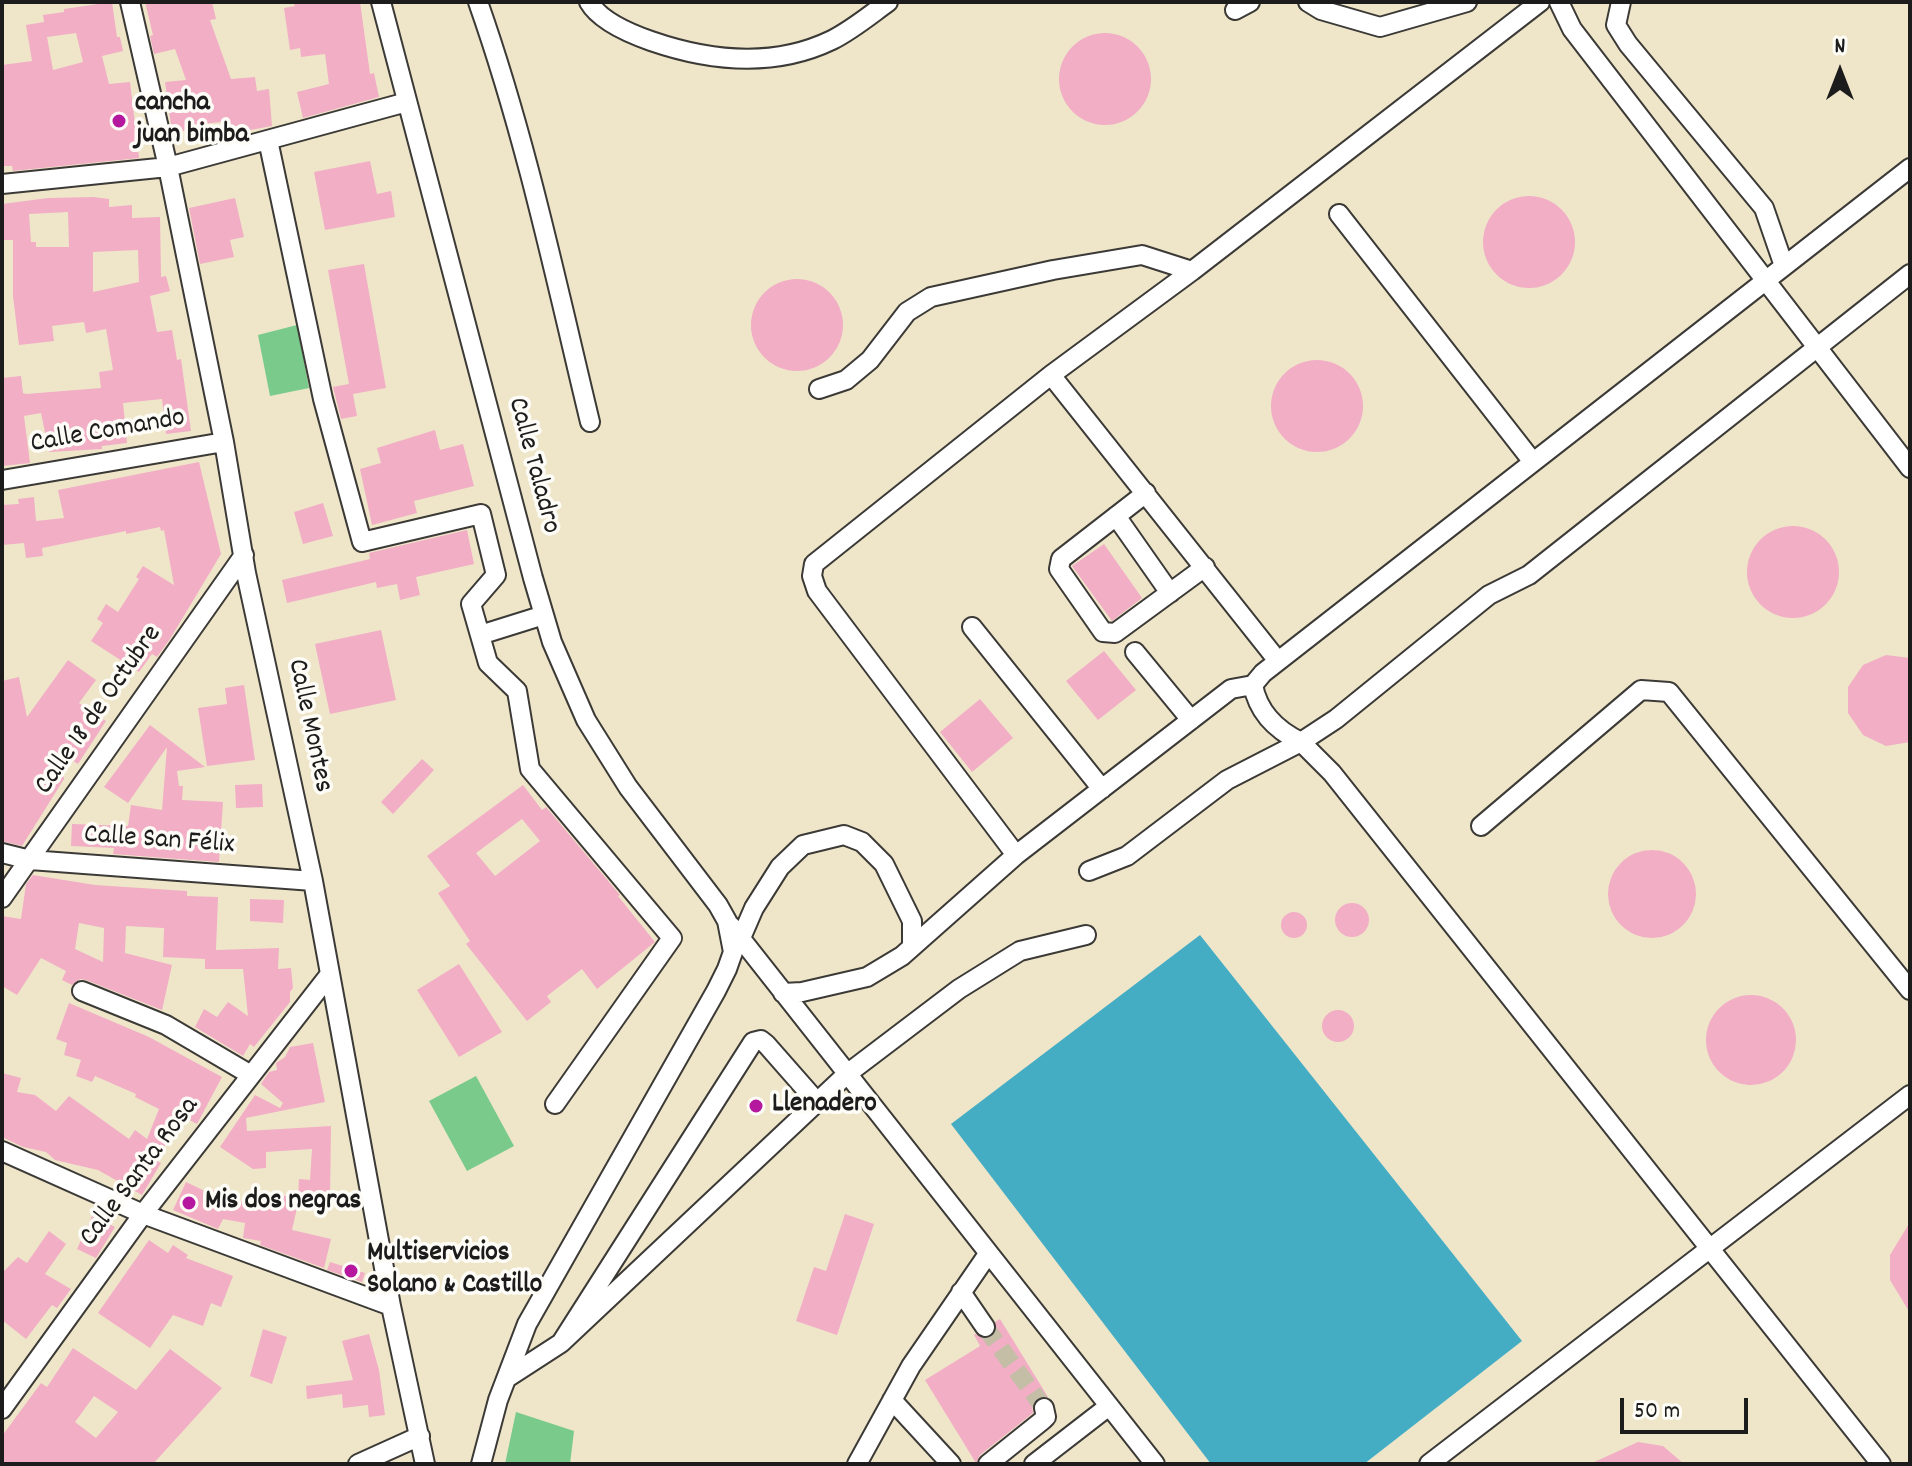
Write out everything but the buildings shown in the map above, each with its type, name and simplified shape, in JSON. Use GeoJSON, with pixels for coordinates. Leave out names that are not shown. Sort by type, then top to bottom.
{"type":"FeatureCollection","features":[{"type":"Feature","properties":{"kind":"street","name":"Calle Montes"},"geometry":{"type":"LineString","coordinates":[[130,2],[168,167],[244,555],[313,881],[391,1306],[425,1464]]}},
{"type":"Feature","properties":{"kind":"street","name":"Calle Taladro"},"geometry":{"type":"LineString","coordinates":[[381,2],[544,615],[565,676],[586,720],[644,809],[741,938]]}},
{"type":"Feature","properties":{"kind":"street"},"geometry":{"type":"LineString","coordinates":[[478,2],[499,61],[544,228],[590,422]]}},
{"type":"Feature","properties":{"kind":"street"},"geometry":{"type":"LineString","coordinates":[[589,2],[594,10],[631,34],[674,49],[750,61],[830,41],[888,2]]}},
{"type":"Feature","properties":{"kind":"street"},"geometry":{"type":"LineString","coordinates":[[1308,2],[1321,10],[1380,27],[1467,2]]}},
{"type":"Feature","properties":{"kind":"street"},"geometry":{"type":"LineString","coordinates":[[1016,855],[817,591],[812,576],[814,564],[1051,375],[1192,271],[1540,2]]}},
{"type":"Feature","properties":{"kind":"street"},"geometry":{"type":"LineString","coordinates":[[1559,2],[1572,29],[1910,468]]}},
{"type":"Feature","properties":{"kind":"street"},"geometry":{"type":"LineString","coordinates":[[1621,2],[1616,25],[1628,44],[1764,208],[1784,266]]}},
{"type":"Feature","properties":{"kind":"street"},"geometry":{"type":"LineString","coordinates":[[2,184],[168,167],[407,102]]}},
{"type":"Feature","properties":{"kind":"street"},"geometry":{"type":"LineString","coordinates":[[268,140],[323,399],[362,542],[481,514],[496,575],[471,604],[488,663],[517,691],[530,769],[672,938],[555,1104]]}},
{"type":"Feature","properties":{"kind":"street"},"geometry":{"type":"LineString","coordinates":[[783,993],[802,992],[867,977],[912,947],[1016,855],[1231,689],[1253,685],[1278,661],[1910,168]]}},
{"type":"Feature","properties":{"kind":"street"},"geometry":{"type":"LineString","coordinates":[[1339,214],[1533,462]]}},
{"type":"Feature","properties":{"kind":"street"},"geometry":{"type":"LineString","coordinates":[[819,389],[846,380],[870,360],[907,312],[931,297],[1053,270],[1142,255],[1192,271]]}},
{"type":"Feature","properties":{"kind":"street"},"geometry":{"type":"LineString","coordinates":[[1089,871],[1127,856],[1227,780],[1301,742],[1336,719],[1489,595],[1529,575],[1910,274]]}},
{"type":"Feature","properties":{"kind":"street"},"geometry":{"type":"LineString","coordinates":[[1051,375],[1278,661]]}},
{"type":"Feature","properties":{"kind":"street","name":"Calle Comando"},"geometry":{"type":"LineString","coordinates":[[2,480],[224,442]]}},
{"type":"Feature","properties":{"kind":"street"},"geometry":{"type":"LineString","coordinates":[[1146,493],[1061,559],[1059,569],[1103,632],[1115,633],[1205,567]]}},
{"type":"Feature","properties":{"kind":"street"},"geometry":{"type":"LineString","coordinates":[[1116,516],[1170,593]]}},
{"type":"Feature","properties":{"kind":"street","name":"Calle 18 de Octubre"},"geometry":{"type":"LineString","coordinates":[[2,898],[244,555]]}},
{"type":"Feature","properties":{"kind":"street"},"geometry":{"type":"LineString","coordinates":[[480,635],[544,615]]}},
{"type":"Feature","properties":{"kind":"street"},"geometry":{"type":"LineString","coordinates":[[972,627],[1102,789]]}},
{"type":"Feature","properties":{"kind":"street"},"geometry":{"type":"LineString","coordinates":[[1135,652],[1191,720]]}},
{"type":"Feature","properties":{"kind":"street"},"geometry":{"type":"LineString","coordinates":[[1253,685],[1256,703],[1268,718],[1301,742],[1332,773],[1881,1464]]}},
{"type":"Feature","properties":{"kind":"street"},"geometry":{"type":"LineString","coordinates":[[1481,826],[1641,690],[1669,692],[1910,990]]}},
{"type":"Feature","properties":{"kind":"street"},"geometry":{"type":"LineString","coordinates":[[912,947],[912,921],[884,864],[862,842],[844,835],[803,845],[780,867],[754,908],[741,938],[1155,1464]]}},
{"type":"Feature","properties":{"kind":"street","name":"Calle San Félix"},"geometry":{"type":"LineString","coordinates":[[2,853],[30,860],[313,881]]}},
{"type":"Feature","properties":{"kind":"street"},"geometry":{"type":"LineString","coordinates":[[481,1464],[527,1324],[727,969],[733,952],[722,913]]}},
{"type":"Feature","properties":{"kind":"street"},"geometry":{"type":"LineString","coordinates":[[507,1378],[561,1343],[847,1074],[959,989],[1020,951],[1086,935]]}},
{"type":"Feature","properties":{"kind":"street","name":"Calle Santa Rosa"},"geometry":{"type":"LineString","coordinates":[[2,1409],[143,1214],[330,974]]}},
{"type":"Feature","properties":{"kind":"street"},"geometry":{"type":"LineString","coordinates":[[82,991],[166,1025],[251,1075]]}},
{"type":"Feature","properties":{"kind":"street"},"geometry":{"type":"LineString","coordinates":[[561,1343],[753,1042],[761,1040],[766,1044],[817,1102]]}},
{"type":"Feature","properties":{"kind":"street"},"geometry":{"type":"LineString","coordinates":[[1429,1464],[1910,1095]]}},
{"type":"Feature","properties":{"kind":"street"},"geometry":{"type":"LineString","coordinates":[[2,1151],[143,1214],[391,1306]]}},
{"type":"Feature","properties":{"kind":"street"},"geometry":{"type":"LineString","coordinates":[[857,1464],[911,1366],[988,1254]]}},
{"type":"Feature","properties":{"kind":"street"},"geometry":{"type":"LineString","coordinates":[[961,1292],[985,1327]]}},
{"type":"Feature","properties":{"kind":"street"},"geometry":{"type":"LineString","coordinates":[[892,1400],[951,1464]]}},
{"type":"Feature","properties":{"kind":"street"},"geometry":{"type":"LineString","coordinates":[[1034,1464],[1109,1406]]}},
{"type":"Feature","properties":{"kind":"street"},"geometry":{"type":"LineString","coordinates":[[988,1464],[1043,1420],[1046,1417],[1044,1408]]}},
{"type":"Feature","properties":{"kind":"street"},"geometry":{"type":"LineString","coordinates":[[358,1464],[420,1436]]}},
{"type":"Feature","properties":{"kind":"green space"},"geometry":{"type":"Polygon","coordinates":[[[297,325],[309,388],[270,396],[258,335],[297,325]]]}},
{"type":"Feature","properties":{"kind":"green space"},"geometry":{"type":"Polygon","coordinates":[[[476,1076],[514,1146],[467,1171],[429,1101],[476,1076]]]}},
{"type":"Feature","properties":{"kind":"green space"},"geometry":{"type":"Polygon","coordinates":[[[516,1412],[574,1431],[570,1464],[505,1464],[516,1412]]]}},
{"type":"Feature","properties":{"kind":"water"},"geometry":{"type":"Polygon","coordinates":[[[1200,935],[1522,1341],[1364,1464],[1211,1464],[951,1124],[1200,935]]]}},
{"type":"Feature","properties":{"kind":"tunnel"},"geometry":{"type":"LineString","coordinates":[[985,1327],[1044,1408]]}},
{"type":"Feature","properties":{"kind":"place","name":"cancha juan bimba"},"geometry":{"type":"Point","coordinates":[119,121]}},
{"type":"Feature","properties":{"kind":"place","name":"Llenadero"},"geometry":{"type":"Point","coordinates":[756,1106]}},
{"type":"Feature","properties":{"kind":"place","name":"Mis dos negras"},"geometry":{"type":"Point","coordinates":[189,1203]}},
{"type":"Feature","properties":{"kind":"place","name":"Multiservicios Solano & Castillo"},"geometry":{"type":"Point","coordinates":[351,1271]}}]}
